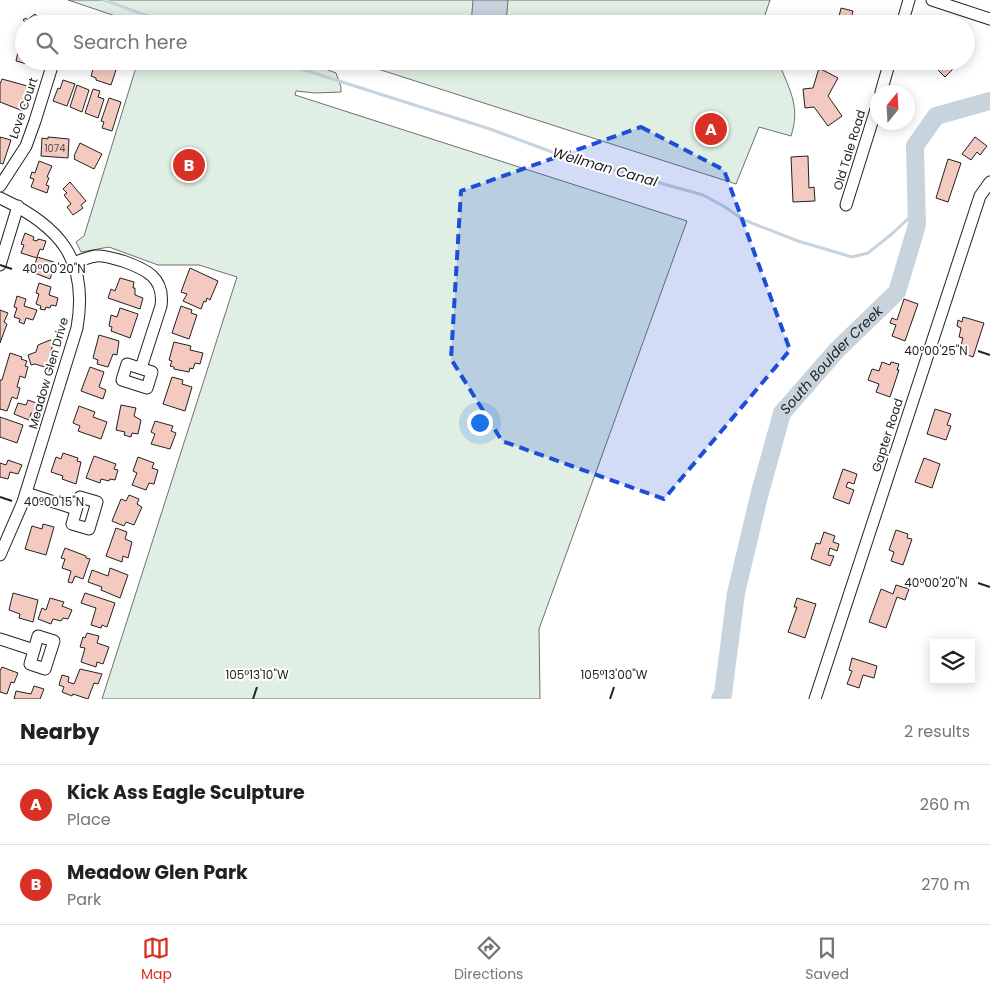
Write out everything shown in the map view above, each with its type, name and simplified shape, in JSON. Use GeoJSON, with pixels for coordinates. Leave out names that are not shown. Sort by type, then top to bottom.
{"type":"FeatureCollection","features":[{"type":"Feature","properties":{"kind":"street"},"geometry":{"type":"LineString","coordinates":[[905,15],[909,0]]}},
{"type":"Feature","properties":{"kind":"street"},"geometry":{"type":"LineString","coordinates":[[932,0],[990,19]]}},
{"type":"Feature","properties":{"kind":"street","name":"Love Court"},"geometry":{"type":"LineString","coordinates":[[0,186],[26,146],[51,70]]}},
{"type":"Feature","properties":{"kind":"street"},"geometry":{"type":"LineString","coordinates":[[883,85],[887,70]]}},
{"type":"Feature","properties":{"kind":"street","name":"Old Tale Road"},"geometry":{"type":"LineString","coordinates":[[846,205],[870,128]]}},
{"type":"Feature","properties":{"kind":"street","name":"Gapter Road"},"geometry":{"type":"LineString","coordinates":[[815,699],[980,196],[990,182]]}},
{"type":"Feature","properties":{"kind":"street","name":"Meadow Glen Drive"},"geometry":{"type":"LineString","coordinates":[[0,198],[34,216],[51,231],[68,251],[74,263],[80,286],[81,308],[77,328],[26,493],[0,555]]}},
{"type":"Feature","properties":{"kind":"street"},"geometry":{"type":"LineString","coordinates":[[0,265],[18,206]]}},
{"type":"Feature","properties":{"kind":"street"},"geometry":{"type":"LineString","coordinates":[[74,263],[97,256],[115,259],[142,268],[154,277],[160,286],[161,306],[141,368]]}},
{"type":"Feature","properties":{"kind":"street"},"geometry":{"type":"LineString","coordinates":[[26,493],[76,509]]}},
{"type":"Feature","properties":{"kind":"street"},"geometry":{"type":"LineString","coordinates":[[0,639],[34,650]]}},
{"type":"Feature","properties":{"kind":"highlighted area"},"geometry":{"type":"Polygon","coordinates":[[[641,127],[724,170],[790,350],[664,499],[502,441],[451,359],[461,191],[641,127]]]}},
{"type":"Feature","properties":{"kind":"green space"},"geometry":{"type":"Polygon","coordinates":[[[68,0],[770,0],[765,15],[112,15],[68,0]]]}},
{"type":"Feature","properties":{"kind":"green space"},"geometry":{"type":"Polygon","coordinates":[[[135,70],[328,70],[336,73],[341,92],[315,93],[296,91],[295,95],[687,221],[539,629],[540,699],[102,699],[237,277],[199,265],[158,265],[109,247],[81,252],[76,242],[84,236],[135,70]]]}},
{"type":"Feature","properties":{"kind":"green space"},"geometry":{"type":"Polygon","coordinates":[[[381,70],[782,70],[790,89],[794,106],[795,116],[791,136],[759,127],[736,184],[381,70]]]}},
{"type":"Feature","properties":{"kind":"shaded area"},"geometry":{"type":"Polygon","coordinates":[[[473,0],[508,0],[507,15],[472,15],[473,0]]]}},
{"type":"Feature","properties":{"kind":"building"},"geometry":{"type":"Polygon","coordinates":[[[841,8],[853,11],[852,15],[839,15],[841,8]]]}},
{"type":"Feature","properties":{"kind":"building"},"geometry":{"type":"Polygon","coordinates":[[[93,70],[116,70],[111,85],[96,80],[96,78],[91,76],[93,70]]]}},
{"type":"Feature","properties":{"kind":"building"},"geometry":{"type":"Polygon","coordinates":[[[818,70],[823,70],[838,78],[828,96],[842,116],[828,126],[814,107],[805,108],[803,89],[813,88],[818,70]]]}},
{"type":"Feature","properties":{"kind":"building"},"geometry":{"type":"Polygon","coordinates":[[[938,70],[952,70],[945,77],[938,70]]]}},
{"type":"Feature","properties":{"kind":"building"},"geometry":{"type":"Polygon","coordinates":[[[2,79],[31,87],[23,111],[0,102],[0,84],[2,79]]]}},
{"type":"Feature","properties":{"kind":"building"},"geometry":{"type":"Polygon","coordinates":[[[63,80],[75,84],[67,106],[53,101],[63,80]]]}},
{"type":"Feature","properties":{"kind":"building"},"geometry":{"type":"Polygon","coordinates":[[[77,85],[89,90],[82,112],[70,107],[77,85]]]}},
{"type":"Feature","properties":{"kind":"building"},"geometry":{"type":"Polygon","coordinates":[[[93,89],[100,91],[98,97],[104,99],[98,118],[85,113],[93,89]]]}},
{"type":"Feature","properties":{"kind":"building"},"geometry":{"type":"Polygon","coordinates":[[[109,98],[121,102],[112,131],[102,128],[104,122],[101,121],[109,98]]]}},
{"type":"Feature","properties":{"kind":"building"},"geometry":{"type":"Polygon","coordinates":[[[0,137],[11,140],[3,164],[0,163],[0,137]]]}},
{"type":"Feature","properties":{"kind":"building"},"geometry":{"type":"Polygon","coordinates":[[[48,137],[69,139],[68,158],[41,156],[42,138],[48,139],[48,137]]]}},
{"type":"Feature","properties":{"kind":"building"},"geometry":{"type":"Polygon","coordinates":[[[975,137],[987,146],[980,155],[977,152],[971,160],[962,154],[975,137]]]}},
{"type":"Feature","properties":{"kind":"building"},"geometry":{"type":"Polygon","coordinates":[[[80,143],[102,154],[94,169],[74,159],[80,143]]]}},
{"type":"Feature","properties":{"kind":"building"},"geometry":{"type":"Polygon","coordinates":[[[808,156],[809,188],[814,187],[815,201],[793,202],[791,157],[808,156]]]}},
{"type":"Feature","properties":{"kind":"building"},"geometry":{"type":"Polygon","coordinates":[[[948,159],[961,163],[948,202],[936,198],[948,159]]]}},
{"type":"Feature","properties":{"kind":"building"},"geometry":{"type":"Polygon","coordinates":[[[39,161],[52,166],[47,177],[49,178],[46,185],[49,186],[47,193],[31,187],[34,179],[30,178],[32,172],[35,173],[39,161]]]}},
{"type":"Feature","properties":{"kind":"building"},"geometry":{"type":"Polygon","coordinates":[[[70,182],[86,201],[81,205],[83,208],[73,215],[67,207],[71,204],[64,195],[67,193],[63,189],[70,182]]]}},
{"type":"Feature","properties":{"kind":"building"},"geometry":{"type":"Polygon","coordinates":[[[25,233],[34,237],[33,240],[46,241],[43,250],[40,249],[37,257],[54,262],[50,279],[32,272],[37,258],[21,253],[24,245],[21,244],[25,233]]]}},
{"type":"Feature","properties":{"kind":"building"},"geometry":{"type":"Polygon","coordinates":[[[190,268],[218,281],[210,300],[207,298],[206,302],[204,301],[201,309],[183,301],[187,294],[181,292],[190,268]]]}},
{"type":"Feature","properties":{"kind":"building"},"geometry":{"type":"Polygon","coordinates":[[[120,278],[134,282],[135,295],[143,298],[140,309],[108,298],[111,289],[115,291],[120,278]]]}},
{"type":"Feature","properties":{"kind":"building"},"geometry":{"type":"Polygon","coordinates":[[[39,283],[51,287],[49,295],[58,298],[56,306],[51,305],[50,308],[46,307],[45,310],[40,309],[41,306],[36,304],[39,294],[36,293],[39,283]]]}},
{"type":"Feature","properties":{"kind":"building"},"geometry":{"type":"Polygon","coordinates":[[[17,296],[26,299],[24,306],[37,310],[33,320],[26,318],[24,324],[19,322],[20,319],[14,317],[17,308],[14,307],[17,296]]]}},
{"type":"Feature","properties":{"kind":"building"},"geometry":{"type":"Polygon","coordinates":[[[904,299],[918,304],[905,341],[892,336],[896,325],[890,323],[892,318],[897,320],[904,299]]]}},
{"type":"Feature","properties":{"kind":"building"},"geometry":{"type":"Polygon","coordinates":[[[181,306],[192,310],[191,313],[197,315],[189,339],[172,333],[181,306]]]}},
{"type":"Feature","properties":{"kind":"building"},"geometry":{"type":"Polygon","coordinates":[[[120,308],[138,314],[130,338],[111,331],[112,327],[109,326],[111,315],[117,317],[120,308]]]}},
{"type":"Feature","properties":{"kind":"building"},"geometry":{"type":"Polygon","coordinates":[[[0,310],[8,313],[4,322],[7,324],[0,343],[0,310]]]}},
{"type":"Feature","properties":{"kind":"building"},"geometry":{"type":"Polygon","coordinates":[[[963,317],[984,323],[973,357],[959,352],[963,338],[959,337],[961,328],[957,326],[958,320],[962,322],[963,317]]]}},
{"type":"Feature","properties":{"kind":"building"},"geometry":{"type":"Polygon","coordinates":[[[99,335],[119,341],[117,355],[113,354],[108,367],[97,364],[98,360],[93,358],[99,335]]]}},
{"type":"Feature","properties":{"kind":"building"},"geometry":{"type":"Polygon","coordinates":[[[50,340],[54,341],[50,354],[55,356],[50,367],[31,365],[28,355],[36,352],[38,345],[50,340]]]}},
{"type":"Feature","properties":{"kind":"building"},"geometry":{"type":"Polygon","coordinates":[[[174,342],[191,346],[190,350],[203,353],[200,364],[195,363],[193,369],[190,368],[189,372],[174,369],[174,367],[170,366],[172,361],[169,360],[174,342]]]}},
{"type":"Feature","properties":{"kind":"building"},"geometry":{"type":"Polygon","coordinates":[[[10,353],[22,357],[21,359],[27,361],[25,366],[28,367],[25,378],[20,376],[17,387],[20,388],[17,399],[12,397],[7,411],[0,409],[0,380],[2,380],[10,353]]]}},
{"type":"Feature","properties":{"kind":"building"},"geometry":{"type":"Polygon","coordinates":[[[882,362],[890,365],[891,362],[899,364],[897,370],[899,370],[890,397],[876,392],[879,384],[868,380],[872,369],[879,371],[882,362]]]}},
{"type":"Feature","properties":{"kind":"building"},"geometry":{"type":"Polygon","coordinates":[[[90,367],[104,372],[99,387],[106,390],[103,399],[81,391],[90,367]]]}},
{"type":"Feature","properties":{"kind":"building"},"geometry":{"type":"Polygon","coordinates":[[[172,377],[183,380],[182,384],[192,387],[185,411],[163,404],[172,377]]]}},
{"type":"Feature","properties":{"kind":"building"},"geometry":{"type":"Polygon","coordinates":[[[28,400],[39,404],[35,414],[31,413],[29,420],[14,414],[18,403],[26,405],[28,400]]]}},
{"type":"Feature","properties":{"kind":"building"},"geometry":{"type":"Polygon","coordinates":[[[121,405],[136,408],[134,416],[141,420],[138,434],[132,433],[131,437],[124,435],[125,432],[116,430],[121,405]]]}},
{"type":"Feature","properties":{"kind":"building"},"geometry":{"type":"Polygon","coordinates":[[[79,406],[95,412],[93,417],[107,422],[101,439],[78,431],[80,426],[73,423],[79,406]]]}},
{"type":"Feature","properties":{"kind":"building"},"geometry":{"type":"Polygon","coordinates":[[[935,409],[951,414],[947,425],[951,426],[946,440],[927,434],[935,409]]]}},
{"type":"Feature","properties":{"kind":"building"},"geometry":{"type":"Polygon","coordinates":[[[0,417],[23,425],[17,443],[0,437],[0,417]]]}},
{"type":"Feature","properties":{"kind":"building"},"geometry":{"type":"Polygon","coordinates":[[[155,421],[173,426],[171,431],[176,433],[170,449],[151,444],[155,434],[151,432],[155,421]]]}},
{"type":"Feature","properties":{"kind":"building"},"geometry":{"type":"Polygon","coordinates":[[[63,453],[78,458],[77,461],[81,462],[76,484],[62,479],[63,476],[51,472],[56,457],[61,459],[63,453]]]}},
{"type":"Feature","properties":{"kind":"building"},"geometry":{"type":"Polygon","coordinates":[[[94,456],[116,464],[114,469],[118,470],[115,480],[101,479],[100,483],[86,478],[94,456]]]}},
{"type":"Feature","properties":{"kind":"building"},"geometry":{"type":"Polygon","coordinates":[[[138,457],[154,463],[152,468],[158,470],[154,484],[149,483],[146,490],[132,485],[137,473],[133,471],[138,457]]]}},
{"type":"Feature","properties":{"kind":"building"},"geometry":{"type":"Polygon","coordinates":[[[924,458],[940,464],[932,488],[915,482],[924,458]]]}},
{"type":"Feature","properties":{"kind":"building"},"geometry":{"type":"Polygon","coordinates":[[[8,460],[22,465],[18,474],[10,472],[8,479],[0,477],[0,463],[6,465],[8,460]]]}},
{"type":"Feature","properties":{"kind":"building"},"geometry":{"type":"Polygon","coordinates":[[[843,469],[857,474],[854,484],[848,482],[846,487],[854,490],[849,504],[833,498],[843,469]]]}},
{"type":"Feature","properties":{"kind":"building"},"geometry":{"type":"Polygon","coordinates":[[[129,495],[139,499],[137,504],[142,507],[134,525],[126,522],[124,526],[112,521],[121,499],[126,501],[129,495]]]}},
{"type":"Feature","properties":{"kind":"building"},"geometry":{"type":"Polygon","coordinates":[[[43,524],[54,527],[46,555],[25,549],[32,526],[42,529],[43,524]]]}},
{"type":"Feature","properties":{"kind":"building"},"geometry":{"type":"Polygon","coordinates":[[[116,528],[127,532],[125,539],[132,542],[128,558],[123,556],[122,562],[106,556],[116,528]]]}},
{"type":"Feature","properties":{"kind":"building"},"geometry":{"type":"Polygon","coordinates":[[[896,530],[908,534],[907,538],[912,539],[903,565],[891,561],[894,552],[889,550],[896,530]]]}},
{"type":"Feature","properties":{"kind":"building"},"geometry":{"type":"Polygon","coordinates":[[[824,532],[835,536],[833,542],[839,544],[837,551],[830,548],[828,555],[834,556],[830,566],[811,559],[816,543],[820,544],[824,532]]]}},
{"type":"Feature","properties":{"kind":"building"},"geometry":{"type":"Polygon","coordinates":[[[65,548],[90,559],[83,579],[75,576],[72,583],[68,582],[71,571],[62,568],[65,559],[61,558],[65,548]]]}},
{"type":"Feature","properties":{"kind":"building"},"geometry":{"type":"Polygon","coordinates":[[[110,568],[128,575],[120,598],[101,590],[102,587],[88,582],[92,570],[108,576],[110,568]]]}},
{"type":"Feature","properties":{"kind":"building"},"geometry":{"type":"Polygon","coordinates":[[[896,585],[909,589],[905,600],[897,597],[886,628],[869,622],[881,589],[893,594],[896,585]]]}},
{"type":"Feature","properties":{"kind":"building"},"geometry":{"type":"Polygon","coordinates":[[[13,593],[38,600],[33,622],[19,618],[20,614],[9,610],[13,593]]]}},
{"type":"Feature","properties":{"kind":"building"},"geometry":{"type":"Polygon","coordinates":[[[85,593],[115,603],[107,627],[102,625],[101,628],[91,625],[96,608],[81,603],[85,593]]]}},
{"type":"Feature","properties":{"kind":"building"},"geometry":{"type":"Polygon","coordinates":[[[50,598],[64,602],[62,606],[72,610],[68,619],[63,618],[61,621],[53,619],[51,624],[38,619],[42,608],[46,610],[50,598]]]}},
{"type":"Feature","properties":{"kind":"building"},"geometry":{"type":"Polygon","coordinates":[[[797,598],[816,604],[805,638],[788,632],[797,607],[794,607],[797,598]]]}},
{"type":"Feature","properties":{"kind":"building"},"geometry":{"type":"Polygon","coordinates":[[[87,633],[99,636],[97,643],[109,647],[103,664],[97,662],[96,667],[81,662],[85,648],[80,647],[83,637],[85,638],[87,633]]]}},
{"type":"Feature","properties":{"kind":"building"},"geometry":{"type":"Polygon","coordinates":[[[852,658],[877,666],[874,678],[863,675],[859,688],[847,684],[852,671],[849,670],[852,658]]]}},
{"type":"Feature","properties":{"kind":"building"},"geometry":{"type":"Polygon","coordinates":[[[2,667],[18,673],[14,683],[11,682],[7,694],[0,692],[0,671],[2,667]]]}},
{"type":"Feature","properties":{"kind":"building"},"geometry":{"type":"Polygon","coordinates":[[[80,669],[102,674],[98,684],[94,683],[88,699],[62,692],[64,687],[59,685],[62,675],[69,677],[68,682],[74,684],[80,669]]]}},
{"type":"Feature","properties":{"kind":"building"},"geometry":{"type":"Polygon","coordinates":[[[34,686],[44,689],[40,699],[14,699],[16,691],[31,694],[34,686]]]}},
{"type":"Feature","properties":{"kind":"waterway","name":"Wellman Canal"},"geometry":{"type":"LineString","coordinates":[[104,0],[145,15]]}},
{"type":"Feature","properties":{"kind":"waterway","name":"Wellman Canal"},"geometry":{"type":"LineString","coordinates":[[304,70],[490,129],[560,155],[703,195],[744,220],[798,241],[852,257],[868,253],[916,211]]}},
{"type":"Feature","properties":{"kind":"waterway","name":"South Boulder Creek"},"geometry":{"type":"LineString","coordinates":[[720,699],[723,694],[736,593],[759,496],[782,413],[837,350],[897,292],[917,225],[915,146],[936,116],[990,101]]}},
{"type":"Feature","properties":{"kind":"place","name":"Kick Ass Eagle Sculpture"},"geometry":{"type":"Point","coordinates":[711,129]}},
{"type":"Feature","properties":{"kind":"place","name":"Meadow Glen Park"},"geometry":{"type":"Point","coordinates":[189,165]}}]}
